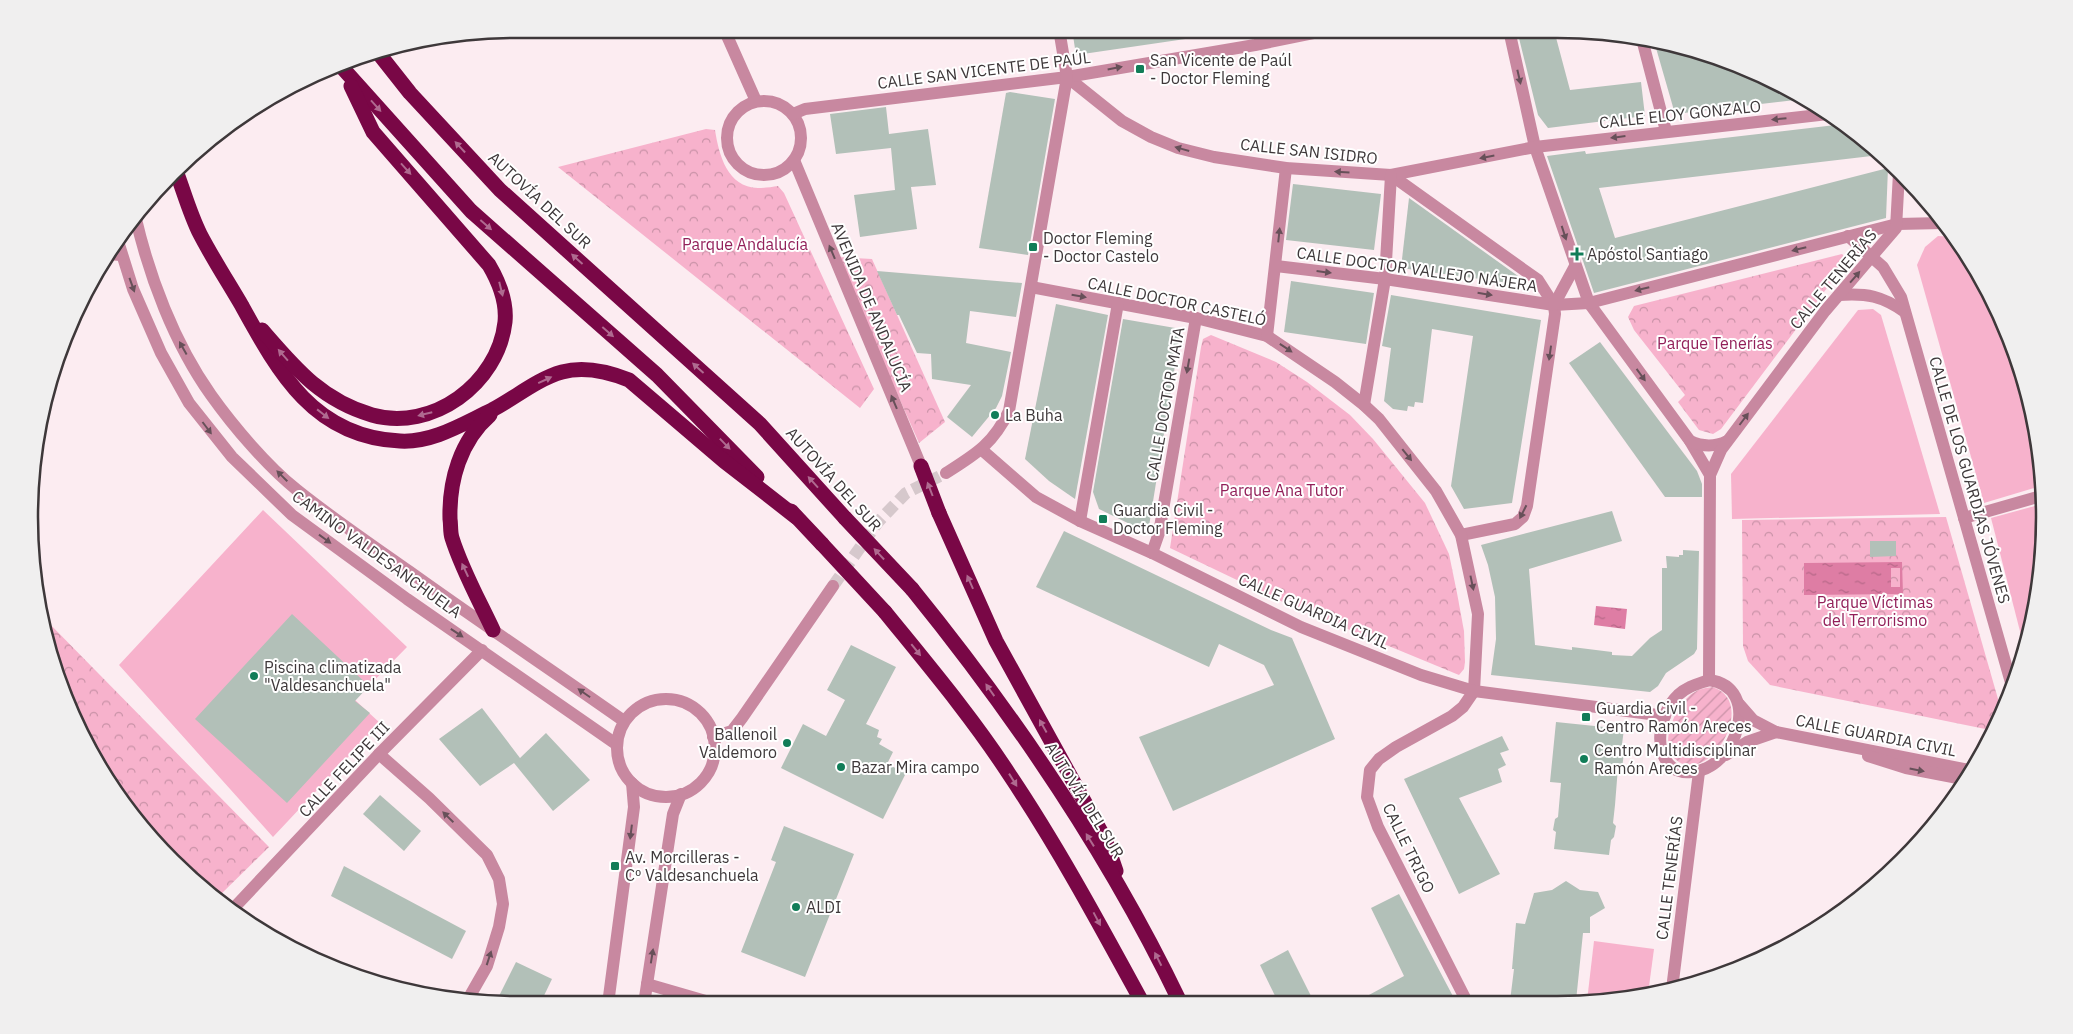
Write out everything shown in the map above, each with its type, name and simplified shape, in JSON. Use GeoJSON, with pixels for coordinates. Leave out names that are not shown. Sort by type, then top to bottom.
{"type":"FeatureCollection","features":[{"type":"Feature","properties":{"kind":"highway","name":"AUTOVÍA DEL SUR"},"geometry":{"type":"LineString","coordinates":[[382,57],[410,93],[500,190],[760,424],[912,589],[962,650],[1045,767],[1125,896],[1177,996]]}},
{"type":"Feature","properties":{"kind":"highway"},"geometry":{"type":"LineString","coordinates":[[344,70],[471,211],[657,375],[822,544],[885,612],[966,712],[1009,773],[1088,902],[1139,996]]}},
{"type":"Feature","properties":{"kind":"highway"},"geometry":{"type":"LineString","coordinates":[[242,306],[299,373],[321,392],[353,409],[374,416],[395,418],[425,415],[450,405],[474,386],[499,346],[505,322],[504,302],[499,281],[477,250],[373,132],[343,71]]}},
{"type":"Feature","properties":{"kind":"highway"},"geometry":{"type":"LineString","coordinates":[[179,178],[200,233],[268,353],[297,394],[340,427],[370,436],[401,441],[428,438],[502,405],[535,385],[562,372],[584,370],[610,373],[629,380],[724,461],[796,517]]}},
{"type":"Feature","properties":{"kind":"highway"},"geometry":{"type":"LineString","coordinates":[[493,630],[463,567],[451,536],[450,507],[453,481],[462,450],[481,423],[502,405]]}},
{"type":"Feature","properties":{"kind":"highway"},"geometry":{"type":"LineString","coordinates":[[921,466],[939,513],[996,641],[1106,839],[1125,896]]}},
{"type":"Feature","properties":{"kind":"street"},"geometry":{"type":"LineString","coordinates":[[728,38],[756,101]]}},
{"type":"Feature","properties":{"kind":"street"},"geometry":{"type":"LineString","coordinates":[[946,472],[982,450],[1001,427],[1009,411],[1067,77],[1060,38]]}},
{"type":"Feature","properties":{"kind":"street","name":"CALLE SAN VICENTE DE PAÚL"},"geometry":{"type":"LineString","coordinates":[[792,114],[805,109],[1067,77],[1260,38]]}},
{"type":"Feature","properties":{"kind":"street"},"geometry":{"type":"LineString","coordinates":[[1511,38],[1535,147],[1589,303],[1690,441],[1710,475]]}},
{"type":"Feature","properties":{"kind":"street"},"geometry":{"type":"LineString","coordinates":[[1643,46],[1666,131]]}},
{"type":"Feature","properties":{"kind":"street","name":"CALLE SAN ISIDRO"},"geometry":{"type":"LineString","coordinates":[[1067,77],[1122,121],[1151,137],[1178,148],[1214,157],[1286,168],[1391,175],[1538,280],[1554,305]]}},
{"type":"Feature","properties":{"kind":"street"},"geometry":{"type":"LineString","coordinates":[[756,101],[778,103],[792,114],[801,131],[801,145],[794,160],[788,167],[774,174],[762,175],[742,168],[733,159],[728,147],[727,132],[734,115],[744,106],[756,101]]}},
{"type":"Feature","properties":{"kind":"street","name":"CALLE ELOY GONZALO"},"geometry":{"type":"LineString","coordinates":[[1391,175],[1535,147],[1817,115]]}},
{"type":"Feature","properties":{"kind":"street","name":"AVENIDA DE ANDALUCÍA"},"geometry":{"type":"LineString","coordinates":[[794,160],[921,466]]}},
{"type":"Feature","properties":{"kind":"street"},"geometry":{"type":"LineString","coordinates":[[1267,336],[1286,168]]}},
{"type":"Feature","properties":{"kind":"street"},"geometry":{"type":"LineString","coordinates":[[1364,405],[1385,279],[1391,175]]}},
{"type":"Feature","properties":{"kind":"street","name":"CALLE TENERÍAS"},"geometry":{"type":"LineString","coordinates":[[1709,680],[1710,475],[1727,441],[1839,294],[1896,228],[1899,182]]}},
{"type":"Feature","properties":{"kind":"street","name":"CALLE DOCTOR VALLEJO NÁJERA"},"geometry":{"type":"LineString","coordinates":[[1276,266],[1385,279],[1554,305],[1589,303],[1897,224],[1935,223]]}},
{"type":"Feature","properties":{"kind":"street","name":"CAMINO VALDESANCHUELA"},"geometry":{"type":"LineString","coordinates":[[137,225],[145,258],[181,344],[210,394],[248,441],[295,489],[624,721]]}},
{"type":"Feature","properties":{"kind":"street","name":"CALLE DE LOS GUARDIAS JÓVENES"},"geometry":{"type":"LineString","coordinates":[[1848,236],[1872,256],[1893,282],[1901,297],[2009,674]]}},
{"type":"Feature","properties":{"kind":"street","name":"CAMINO VALDESANCHUELA"},"geometry":{"type":"LineString","coordinates":[[120,249],[148,326],[161,353],[189,403],[232,457],[292,515],[407,599],[616,744]]}},
{"type":"Feature","properties":{"kind":"street"},"geometry":{"type":"LineString","coordinates":[[116,255],[121,255]]}},
{"type":"Feature","properties":{"kind":"street"},"geometry":{"type":"LineString","coordinates":[[1554,305],[1575,266]]}},
{"type":"Feature","properties":{"kind":"street","name":"CALLE DOCTOR CASTELÓ"},"geometry":{"type":"LineString","coordinates":[[1031,287],[1196,318],[1267,336],[1335,382],[1364,405],[1436,491],[1461,536],[1478,614],[1474,691]]}},
{"type":"Feature","properties":{"kind":"street"},"geometry":{"type":"LineString","coordinates":[[1839,294],[1861,294],[1881,297],[1905,312]]}},
{"type":"Feature","properties":{"kind":"street"},"geometry":{"type":"LineString","coordinates":[[1080,521],[1118,303]]}},
{"type":"Feature","properties":{"kind":"street","name":"CALLE DOCTOR VALLEJO NÁJERA"},"geometry":{"type":"LineString","coordinates":[[1461,536],[1515,524],[1523,517],[1527,506],[1555,314],[1554,305]]}},
{"type":"Feature","properties":{"kind":"street","name":"CALLE DOCTOR MATA"},"geometry":{"type":"LineString","coordinates":[[1152,553],[1159,533],[1196,318]]}},
{"type":"Feature","properties":{"kind":"street"},"geometry":{"type":"LineString","coordinates":[[1690,441],[1696,444],[1714,446],[1727,441]]}},
{"type":"Feature","properties":{"kind":"street","name":"CALLE GUARDIA CIVIL"},"geometry":{"type":"LineString","coordinates":[[982,450],[1036,497],[1080,521],[1152,553],[1301,627],[1421,676],[1474,691],[1665,716]]}},
{"type":"Feature","properties":{"kind":"street"},"geometry":{"type":"LineString","coordinates":[[1964,518],[2035,498]]}},
{"type":"Feature","properties":{"kind":"street"},"geometry":{"type":"LineString","coordinates":[[714,737],[732,731],[833,586]]}},
{"type":"Feature","properties":{"kind":"street","name":"CALLE FELIPE III"},"geometry":{"type":"LineString","coordinates":[[236,905],[379,754],[482,650]]}},
{"type":"Feature","properties":{"kind":"street"},"geometry":{"type":"LineString","coordinates":[[1709,680],[1720,681],[1734,693],[1739,704],[1739,724],[1732,744],[1722,758],[1699,772],[1680,772],[1668,764],[1660,744],[1665,716],[1678,696],[1689,686],[1709,680]]}},
{"type":"Feature","properties":{"kind":"street","name":"CALLE TRIGO"},"geometry":{"type":"LineString","coordinates":[[1464,996],[1378,827],[1367,797],[1370,770],[1379,759],[1396,747],[1452,716],[1462,707],[1474,691]]}},
{"type":"Feature","properties":{"kind":"street"},"geometry":{"type":"LineString","coordinates":[[666,699],[682,702],[696,710],[707,722],[714,737],[714,751],[708,771],[694,788],[668,797],[642,791],[623,772],[618,759],[616,744],[624,721],[636,709],[650,701],[666,699]]}},
{"type":"Feature","properties":{"kind":"street","name":"CALLE GUARDIA CIVIL"},"geometry":{"type":"LineString","coordinates":[[1739,704],[1753,720],[1776,732],[1964,769]]}},
{"type":"Feature","properties":{"kind":"street","name":"CALLE GUARDIA CIVIL"},"geometry":{"type":"LineString","coordinates":[[1722,758],[1747,742],[1776,732]]}},
{"type":"Feature","properties":{"kind":"street"},"geometry":{"type":"LineString","coordinates":[[1856,748],[1871,758],[1888,764],[1958,778]]}},
{"type":"Feature","properties":{"kind":"street"},"geometry":{"type":"LineString","coordinates":[[379,754],[429,798],[487,855],[499,880],[503,904],[499,927],[487,966],[472,994]]}},
{"type":"Feature","properties":{"kind":"street","name":"CALLE TENERÍAS"},"geometry":{"type":"LineString","coordinates":[[1673,982],[1699,772]]}},
{"type":"Feature","properties":{"kind":"street"},"geometry":{"type":"LineString","coordinates":[[609,996],[634,807],[632,783]]}},
{"type":"Feature","properties":{"kind":"street"},"geometry":{"type":"LineString","coordinates":[[645,996],[673,814],[681,794]]}},
{"type":"Feature","properties":{"kind":"street"},"geometry":{"type":"LineString","coordinates":[[647,984],[688,996]]}},
{"type":"Feature","properties":{"kind":"green space","name":"Parque Andalucía"},"geometry":{"type":"Polygon","coordinates":[[[706,129],[715,130],[726,168],[739,182],[758,188],[778,186],[784,193],[874,389],[860,408],[558,167],[706,129]]]}},
{"type":"Feature","properties":{"kind":"green space"},"geometry":{"type":"Polygon","coordinates":[[[1938,236],[1944,236],[1971,277],[1986,305],[2010,363],[2019,393],[2031,454],[2034,488],[1984,503],[1917,265],[1925,247],[1938,236]]]}},
{"type":"Feature","properties":{"kind":"green space","name":"Parque Tenerías"},"geometry":{"type":"Polygon","coordinates":[[[1842,254],[1848,260],[1721,429],[1713,434],[1699,430],[1678,402],[1685,395],[1634,330],[1628,317],[1634,306],[1842,254]]]}},
{"type":"Feature","properties":{"kind":"green space"},"geometry":{"type":"Polygon","coordinates":[[[837,257],[872,259],[945,422],[919,443],[837,257]]]}},
{"type":"Feature","properties":{"kind":"green space"},"geometry":{"type":"Polygon","coordinates":[[[1873,309],[1881,315],[1940,514],[1732,519],[1731,474],[1858,310],[1873,309]]]}},
{"type":"Feature","properties":{"kind":"green space","name":"Parque Ana Tutor"},"geometry":{"type":"Polygon","coordinates":[[[1211,335],[1276,362],[1307,382],[1350,415],[1373,439],[1425,503],[1449,554],[1457,593],[1464,631],[1465,662],[1464,669],[1459,675],[1287,604],[1170,548],[1201,347],[1203,339],[1211,335]]]}},
{"type":"Feature","properties":{"kind":"green space"},"geometry":{"type":"Polygon","coordinates":[[[2035,506],[2031,580],[2021,634],[1991,518],[2035,506]]]}},
{"type":"Feature","properties":{"kind":"green space","name":"Piscina climatizada \"Valdesanchuela\""},"geometry":{"type":"Polygon","coordinates":[[[263,510],[407,647],[355,700],[380,723],[273,837],[119,665],[263,510]]]}},
{"type":"Feature","properties":{"kind":"green space","name":"Parque Víctimas del Terrorismo"},"geometry":{"type":"Polygon","coordinates":[[[1946,517],[1999,701],[1986,729],[1770,685],[1748,661],[1743,646],[1742,520],[1946,517]]]}},
{"type":"Feature","properties":{"kind":"green space"},"geometry":{"type":"Polygon","coordinates":[[[50,624],[269,847],[221,894],[178,856],[137,809],[102,757],[74,700],[63,671],[50,624]]]}},
{"type":"Feature","properties":{"kind":"green space"},"geometry":{"type":"Polygon","coordinates":[[[1712,687],[1725,695],[1731,707],[1731,722],[1726,737],[1717,750],[1705,761],[1692,765],[1679,762],[1672,755],[1668,737],[1675,716],[1680,706],[1693,693],[1712,687]]]}},
{"type":"Feature","properties":{"kind":"green space"},"geometry":{"type":"Polygon","coordinates":[[[1594,941],[1654,949],[1649,987],[1588,995],[1594,941]]]}},
{"type":"Feature","properties":{"kind":"water"},"geometry":{"type":"Polygon","coordinates":[[[1902,562],[1903,594],[1804,595],[1804,563],[1902,562]],[[1891,568],[1891,587],[1900,587],[1900,568],[1891,568]]]}},
{"type":"Feature","properties":{"kind":"water"},"geometry":{"type":"Polygon","coordinates":[[[1596,606],[1627,609],[1625,629],[1594,625],[1596,606]]]}},
{"type":"Feature","properties":{"kind":"building"},"geometry":{"type":"Polygon","coordinates":[[[1073,38],[1192,38],[1076,55],[1073,38]]]}},
{"type":"Feature","properties":{"kind":"building"},"geometry":{"type":"Polygon","coordinates":[[[1519,38],[1556,38],[1570,90],[1641,82],[1645,116],[1548,128],[1538,115],[1519,38]]]}},
{"type":"Feature","properties":{"kind":"building"},"geometry":{"type":"Polygon","coordinates":[[[1656,48],[1710,63],[1739,74],[1793,100],[1675,114],[1656,48]]]}},
{"type":"Feature","properties":{"kind":"building"},"geometry":{"type":"Polygon","coordinates":[[[1006,93],[1055,99],[1028,255],[979,248],[1006,93]]]}},
{"type":"Feature","properties":{"kind":"building"},"geometry":{"type":"Polygon","coordinates":[[[886,107],[889,134],[928,129],[936,185],[911,187],[917,229],[860,237],[854,195],[895,190],[891,148],[836,154],[830,114],[886,107]]]}},
{"type":"Feature","properties":{"kind":"building"},"geometry":{"type":"Polygon","coordinates":[[[1832,125],[1872,156],[1599,188],[1615,238],[1885,169],[1888,171],[1886,218],[1594,293],[1547,156],[1585,151],[1586,154],[1832,125]]]}},
{"type":"Feature","properties":{"kind":"building"},"geometry":{"type":"Polygon","coordinates":[[[1293,184],[1381,194],[1374,250],[1286,240],[1293,184]]]}},
{"type":"Feature","properties":{"kind":"building"},"geometry":{"type":"Polygon","coordinates":[[[1409,198],[1518,276],[1516,284],[1401,268],[1409,198]]]}},
{"type":"Feature","properties":{"kind":"building"},"geometry":{"type":"Polygon","coordinates":[[[877,271],[1022,283],[1016,317],[970,311],[966,343],[1011,352],[1002,396],[996,408],[972,437],[947,417],[971,385],[932,379],[931,354],[917,353],[877,271]]]}},
{"type":"Feature","properties":{"kind":"building"},"geometry":{"type":"Polygon","coordinates":[[[1291,281],[1374,293],[1366,344],[1284,332],[1291,281]]]}},
{"type":"Feature","properties":{"kind":"building"},"geometry":{"type":"Polygon","coordinates":[[[1391,295],[1541,320],[1512,503],[1464,509],[1451,486],[1473,336],[1432,329],[1423,403],[1415,402],[1414,407],[1408,406],[1407,411],[1393,409],[1384,401],[1391,348],[1382,346],[1391,295]]]}},
{"type":"Feature","properties":{"kind":"building"},"geometry":{"type":"Polygon","coordinates":[[[1056,304],[1108,315],[1075,499],[1049,481],[1025,459],[1056,304]]]}},
{"type":"Feature","properties":{"kind":"building"},"geometry":{"type":"Polygon","coordinates":[[[1123,319],[1181,329],[1149,526],[1140,529],[1099,509],[1093,492],[1123,319]]]}},
{"type":"Feature","properties":{"kind":"building"},"geometry":{"type":"Polygon","coordinates":[[[1600,342],[1697,471],[1702,484],[1702,497],[1665,497],[1569,363],[1600,342]]]}},
{"type":"Feature","properties":{"kind":"building"},"geometry":{"type":"Polygon","coordinates":[[[1612,511],[1622,541],[1529,569],[1535,645],[1572,650],[1572,647],[1612,652],[1612,655],[1632,656],[1650,638],[1662,630],[1662,568],[1667,568],[1666,556],[1679,557],[1679,555],[1683,555],[1683,550],[1699,551],[1697,649],[1694,654],[1666,673],[1658,686],[1650,692],[1491,675],[1496,639],[1495,597],[1488,565],[1481,545],[1612,511]]]}},
{"type":"Feature","properties":{"kind":"building"},"geometry":{"type":"Polygon","coordinates":[[[1064,531],[1271,630],[1292,638],[1335,739],[1173,811],[1139,737],[1274,685],[1264,665],[1219,644],[1209,667],[1036,587],[1064,531]]]}},
{"type":"Feature","properties":{"kind":"building"},"geometry":{"type":"Polygon","coordinates":[[[1870,541],[1896,541],[1896,556],[1870,557],[1870,541]]]}},
{"type":"Feature","properties":{"kind":"building"},"geometry":{"type":"Polygon","coordinates":[[[292,614],[369,686],[355,701],[370,713],[287,803],[195,719],[292,614]]]}},
{"type":"Feature","properties":{"kind":"building","name":"Bazar Mira campo"},"geometry":{"type":"Polygon","coordinates":[[[851,645],[896,667],[866,724],[879,730],[877,737],[882,739],[879,744],[893,752],[887,764],[906,773],[883,819],[781,768],[803,724],[826,736],[845,700],[827,690],[851,645]]]}},
{"type":"Feature","properties":{"kind":"building"},"geometry":{"type":"Polygon","coordinates":[[[482,708],[520,758],[546,733],[590,780],[553,811],[514,763],[480,786],[439,739],[482,708]]]}},
{"type":"Feature","properties":{"kind":"building"},"geometry":{"type":"Polygon","coordinates":[[[1556,722],[1624,729],[1621,752],[1624,753],[1622,768],[1618,767],[1613,823],[1616,826],[1614,837],[1611,840],[1609,855],[1554,849],[1556,832],[1553,830],[1555,819],[1558,817],[1561,783],[1550,782],[1556,722]]]}},
{"type":"Feature","properties":{"kind":"building"},"geometry":{"type":"Polygon","coordinates":[[[1502,736],[1509,750],[1500,753],[1506,765],[1498,769],[1502,782],[1459,798],[1500,874],[1459,894],[1404,779],[1502,736]]]}},
{"type":"Feature","properties":{"kind":"building"},"geometry":{"type":"Polygon","coordinates":[[[380,795],[421,831],[404,851],[363,814],[380,795]]]}},
{"type":"Feature","properties":{"kind":"building","name":"ALDI"},"geometry":{"type":"Polygon","coordinates":[[[784,826],[854,854],[805,977],[741,952],[776,862],[771,860],[784,826]]]}},
{"type":"Feature","properties":{"kind":"building"},"geometry":{"type":"Polygon","coordinates":[[[344,866],[466,931],[452,959],[331,896],[344,866]]]}},
{"type":"Feature","properties":{"kind":"building"},"geometry":{"type":"Polygon","coordinates":[[[1566,881],[1580,890],[1598,892],[1605,908],[1590,917],[1590,933],[1583,933],[1577,995],[1511,996],[1516,923],[1525,924],[1534,893],[1552,890],[1566,881]]]}},
{"type":"Feature","properties":{"kind":"building"},"geometry":{"type":"Polygon","coordinates":[[[1399,894],[1453,996],[1367,996],[1404,976],[1371,908],[1399,894]]]}},
{"type":"Feature","properties":{"kind":"building"},"geometry":{"type":"Polygon","coordinates":[[[1288,950],[1311,996],[1275,996],[1260,965],[1288,950]]]}},
{"type":"Feature","properties":{"kind":"building"},"geometry":{"type":"Polygon","coordinates":[[[516,962],[552,979],[544,996],[499,995],[516,962]]]}},
{"type":"Feature","properties":{"kind":"tunnel"},"geometry":{"type":"LineString","coordinates":[[833,586],[878,522],[906,493],[946,473]]}},
{"type":"Feature","properties":{"kind":"place","name":"San Vicente de Paúl - Doctor Fleming"},"geometry":{"type":"Point","coordinates":[1140,69]}},
{"type":"Feature","properties":{"kind":"place","name":"Doctor Fleming - Doctor Castelo"},"geometry":{"type":"Point","coordinates":[1033,247]}},
{"type":"Feature","properties":{"kind":"place","name":"Apóstol Santiago"},"geometry":{"type":"Point","coordinates":[1577,254]}},
{"type":"Feature","properties":{"kind":"place","name":"La Buha"},"geometry":{"type":"Point","coordinates":[995,415]}},
{"type":"Feature","properties":{"kind":"place","name":"Guardia Civil - Doctor Fleming"},"geometry":{"type":"Point","coordinates":[1103,519]}},
{"type":"Feature","properties":{"kind":"place","name":"Piscina climatizada \"Valdesanchuela\""},"geometry":{"type":"Point","coordinates":[254,676]}},
{"type":"Feature","properties":{"kind":"place","name":"Guardia Civil - Centro Ramón Areces"},"geometry":{"type":"Point","coordinates":[1586,717]}},
{"type":"Feature","properties":{"kind":"place","name":"Ballenoil Valdemoro"},"geometry":{"type":"Point","coordinates":[787,743]}},
{"type":"Feature","properties":{"kind":"place","name":"Centro Multidisciplinar Ramón Areces"},"geometry":{"type":"Point","coordinates":[1584,759]}},
{"type":"Feature","properties":{"kind":"place","name":"Bazar Mira campo"},"geometry":{"type":"Point","coordinates":[841,767]}},
{"type":"Feature","properties":{"kind":"place","name":"Av. Morcilleras - Cº Valdesanchuela"},"geometry":{"type":"Point","coordinates":[615,866]}},
{"type":"Feature","properties":{"kind":"place","name":"ALDI"},"geometry":{"type":"Point","coordinates":[796,907]}}]}
